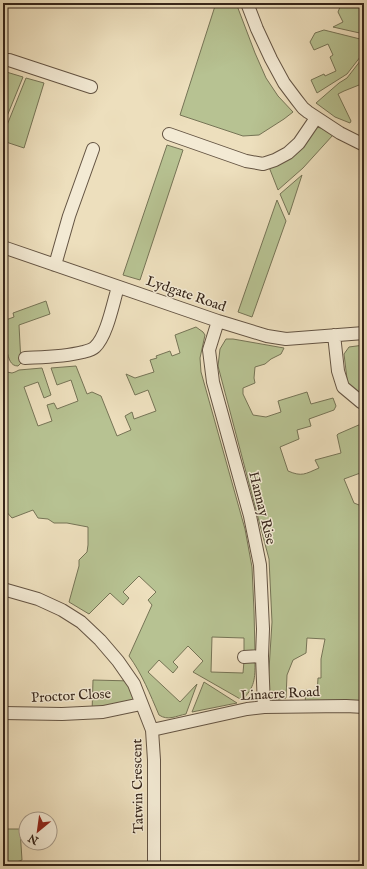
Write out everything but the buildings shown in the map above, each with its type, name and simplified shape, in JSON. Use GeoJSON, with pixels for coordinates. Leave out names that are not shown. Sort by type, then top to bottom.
{"type":"FeatureCollection","features":[{"type":"Feature","properties":{"kind":"street"},"geometry":{"type":"LineString","coordinates":[[247,3],[262,41],[284,83],[303,108],[340,133],[364,145]]}},
{"type":"Feature","properties":{"kind":"street"},"geometry":{"type":"LineString","coordinates":[[3,60],[9,60],[91,88]]}},
{"type":"Feature","properties":{"kind":"street"},"geometry":{"type":"LineString","coordinates":[[169,134],[246,161],[263,164],[288,153],[299,143],[316,118]]}},
{"type":"Feature","properties":{"kind":"street"},"geometry":{"type":"LineString","coordinates":[[55,265],[69,216],[93,149]]}},
{"type":"Feature","properties":{"kind":"street","name":"Lydgate Road"},"geometry":{"type":"LineString","coordinates":[[3,247],[218,321],[267,336],[286,339],[364,333]]}},
{"type":"Feature","properties":{"kind":"street"},"geometry":{"type":"LineString","coordinates":[[25,358],[68,356],[94,348],[101,339],[118,287]]}},
{"type":"Feature","properties":{"kind":"street","name":"Hannay Rise"},"geometry":{"type":"LineString","coordinates":[[218,321],[210,350],[213,382],[250,516],[260,565],[264,707]]}},
{"type":"Feature","properties":{"kind":"street"},"geometry":{"type":"LineString","coordinates":[[334,335],[338,371],[343,387],[364,403]]}},
{"type":"Feature","properties":{"kind":"street","name":"Tatwin Crescent"},"geometry":{"type":"LineString","coordinates":[[3,589],[38,599],[62,610],[81,622],[100,640],[118,661],[134,684],[152,730],[154,760],[154,866]]}},
{"type":"Feature","properties":{"kind":"street"},"geometry":{"type":"LineString","coordinates":[[244,656],[262,656]]}},
{"type":"Feature","properties":{"kind":"street","name":"Proctor Close"},"geometry":{"type":"LineString","coordinates":[[3,713],[90,713],[103,712],[141,704]]}},
{"type":"Feature","properties":{"kind":"street","name":"Linacre Road"},"geometry":{"type":"LineString","coordinates":[[152,730],[247,709],[264,707],[364,707]]}},
{"type":"Feature","properties":{"kind":"green space"},"geometry":{"type":"Polygon","coordinates":[[[216,3],[236,3],[266,78],[278,96],[293,112],[259,135],[243,136],[180,115],[216,3]]]}},
{"type":"Feature","properties":{"kind":"green space"},"geometry":{"type":"Polygon","coordinates":[[[349,3],[364,3],[364,34],[333,27],[343,22],[338,12],[340,7],[349,3]]]}},
{"type":"Feature","properties":{"kind":"green space"},"geometry":{"type":"Polygon","coordinates":[[[324,30],[364,40],[364,52],[347,74],[317,93],[311,80],[324,74],[325,76],[336,71],[330,57],[333,55],[328,44],[314,50],[310,42],[315,33],[324,30]]]}},
{"type":"Feature","properties":{"kind":"green space"},"geometry":{"type":"Polygon","coordinates":[[[364,56],[364,83],[338,94],[351,121],[350,123],[335,117],[316,103],[347,78],[364,56]]]}},
{"type":"Feature","properties":{"kind":"green space"},"geometry":{"type":"Polygon","coordinates":[[[3,71],[23,77],[3,126],[3,71]]]}},
{"type":"Feature","properties":{"kind":"green space"},"geometry":{"type":"Polygon","coordinates":[[[26,78],[44,83],[24,148],[3,141],[3,135],[26,78]]]}},
{"type":"Feature","properties":{"kind":"green space"},"geometry":{"type":"Polygon","coordinates":[[[316,127],[321,128],[333,135],[303,168],[278,190],[269,167],[316,127]]]}},
{"type":"Feature","properties":{"kind":"green space"},"geometry":{"type":"Polygon","coordinates":[[[167,145],[183,150],[140,280],[123,275],[167,145]]]}},
{"type":"Feature","properties":{"kind":"green space"},"geometry":{"type":"Polygon","coordinates":[[[302,175],[289,215],[280,194],[302,175]]]}},
{"type":"Feature","properties":{"kind":"green space"},"geometry":{"type":"Polygon","coordinates":[[[277,200],[286,221],[252,317],[238,312],[277,200]]]}},
{"type":"Feature","properties":{"kind":"green space"},"geometry":{"type":"Polygon","coordinates":[[[46,301],[50,314],[19,325],[21,363],[18,366],[15,366],[10,361],[7,352],[3,353],[3,321],[14,317],[13,313],[46,301]]]}},
{"type":"Feature","properties":{"kind":"green space"},"geometry":{"type":"Polygon","coordinates":[[[196,327],[205,335],[200,358],[201,372],[245,529],[252,567],[254,611],[255,652],[244,651],[244,638],[212,637],[211,672],[243,673],[244,661],[255,661],[255,673],[252,687],[242,700],[193,672],[203,661],[188,646],[173,662],[178,667],[173,673],[159,660],[148,672],[180,702],[197,684],[186,714],[166,718],[159,715],[142,677],[129,656],[152,605],[148,600],[156,592],[139,576],[123,592],[129,598],[123,605],[110,593],[89,614],[69,602],[79,566],[79,560],[87,552],[88,527],[67,523],[54,523],[48,519],[38,518],[33,510],[12,518],[3,508],[3,373],[42,368],[51,395],[44,398],[38,382],[24,387],[38,426],[52,421],[47,405],[54,403],[57,409],[78,401],[71,380],[57,385],[51,368],[76,366],[87,394],[92,392],[101,396],[117,436],[131,430],[125,416],[132,412],[134,419],[156,411],[148,390],[135,395],[126,374],[135,378],[154,372],[150,360],[170,351],[172,356],[180,353],[175,335],[196,327]]]}},
{"type":"Feature","properties":{"kind":"green space"},"geometry":{"type":"Polygon","coordinates":[[[226,339],[284,348],[281,354],[265,364],[255,367],[255,383],[243,388],[243,394],[253,415],[266,417],[281,412],[278,401],[307,392],[311,404],[333,398],[336,406],[334,410],[309,419],[311,426],[297,430],[299,439],[280,447],[288,471],[297,474],[304,474],[319,468],[315,460],[341,453],[338,434],[361,424],[364,425],[364,462],[361,463],[363,472],[344,479],[354,503],[364,507],[364,669],[361,683],[362,705],[305,703],[306,690],[309,691],[309,694],[317,694],[318,678],[321,678],[321,659],[325,639],[307,638],[306,653],[293,660],[287,675],[286,698],[267,701],[272,622],[269,559],[218,366],[220,349],[226,339]]]}},
{"type":"Feature","properties":{"kind":"green space"},"geometry":{"type":"Polygon","coordinates":[[[364,345],[364,401],[348,387],[344,354],[349,347],[364,345]]]}},
{"type":"Feature","properties":{"kind":"green space"},"geometry":{"type":"Polygon","coordinates":[[[93,680],[132,681],[141,704],[92,713],[93,680]]]}},
{"type":"Feature","properties":{"kind":"green space"},"geometry":{"type":"Polygon","coordinates":[[[204,682],[237,703],[192,712],[204,682]]]}},
{"type":"Feature","properties":{"kind":"green space"},"geometry":{"type":"Polygon","coordinates":[[[3,829],[18,829],[18,851],[21,851],[22,860],[3,866],[3,829]]]}}]}
